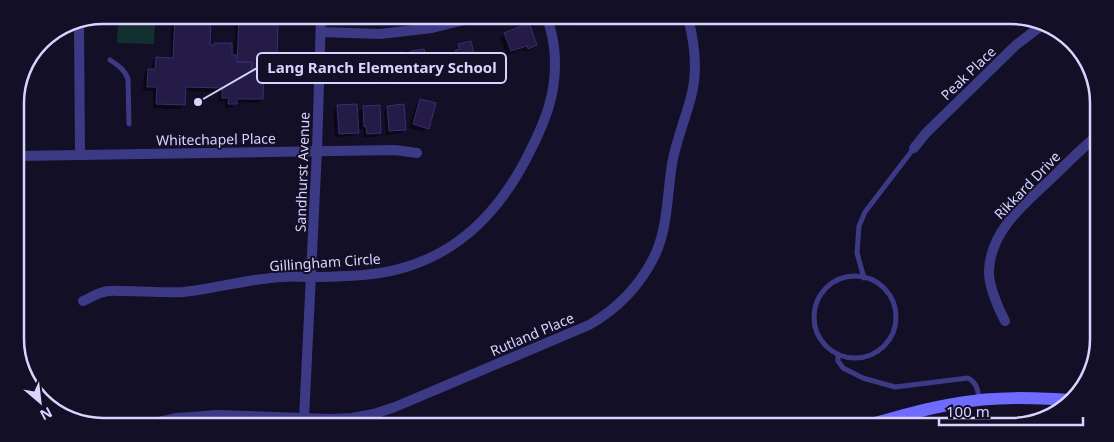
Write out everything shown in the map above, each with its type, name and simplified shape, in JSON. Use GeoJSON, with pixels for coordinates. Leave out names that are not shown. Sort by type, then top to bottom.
{"type":"FeatureCollection","features":[{"type":"Feature","properties":{"kind":"street","name":"Sandhurst Avenue"},"geometry":{"type":"LineString","coordinates":[[304,418],[312,277],[321,24]]}},
{"type":"Feature","properties":{"kind":"street"},"geometry":{"type":"LineString","coordinates":[[321,32],[380,34],[432,28],[448,24]]}},
{"type":"Feature","properties":{"kind":"street","name":"Gillingham Circle"},"geometry":{"type":"LineString","coordinates":[[83,301],[104,291],[183,292],[283,276],[365,275],[414,265],[436,256],[460,241],[499,203],[515,180],[540,133],[548,113],[553,90],[555,66],[554,45],[549,24]]}},
{"type":"Feature","properties":{"kind":"street","name":"Rutland Place"},"geometry":{"type":"LineString","coordinates":[[352,418],[374,414],[395,407],[589,325],[610,312],[629,295],[654,257],[663,231],[672,162],[691,96],[695,66],[693,36],[690,24]]}},
{"type":"Feature","properties":{"kind":"street"},"geometry":{"type":"LineString","coordinates":[[79,27],[80,155]]}},
{"type":"Feature","properties":{"kind":"street","name":"Peak Place"},"geometry":{"type":"LineString","coordinates":[[914,148],[926,133],[1016,45],[1038,28]]}},
{"type":"Feature","properties":{"kind":"street","name":"Rikkard Drive"},"geometry":{"type":"LineString","coordinates":[[1005,321],[990,284],[989,271],[991,256],[999,237],[1017,211],[1090,143]]}},
{"type":"Feature","properties":{"kind":"street","name":"Whitechapel Place"},"geometry":{"type":"LineString","coordinates":[[24,156],[317,150],[395,150],[417,153]]}},
{"type":"Feature","properties":{"kind":"street"},"geometry":{"type":"LineString","coordinates":[[893,418],[929,408],[980,400],[1029,398],[1062,400]]}},
{"type":"Feature","properties":{"kind":"street","name":"Rutland Place"},"geometry":{"type":"LineString","coordinates":[[195,418],[217,415],[282,418]]}},
{"type":"Feature","properties":{"kind":"lane"},"geometry":{"type":"LineString","coordinates":[[110,60],[118,64],[126,73],[128,79],[129,124]]}},
{"type":"Feature","properties":{"kind":"lane"},"geometry":{"type":"LineString","coordinates":[[864,278],[858,253],[859,226],[865,212],[914,148]]}},
{"type":"Feature","properties":{"kind":"lane"},"geometry":{"type":"LineString","coordinates":[[850,277],[864,278],[875,282],[885,289],[892,300],[896,313],[895,326],[890,338],[882,348],[871,355],[857,358],[838,354],[821,341],[816,328],[814,314],[818,301],[825,289],[836,281],[850,277]]}},
{"type":"Feature","properties":{"kind":"lane"},"geometry":{"type":"LineString","coordinates":[[838,354],[838,361],[843,368],[863,378],[895,387],[968,378],[974,381],[980,400]]}},
{"type":"Feature","properties":{"kind":"green space"},"geometry":{"type":"Polygon","coordinates":[[[118,24],[155,24],[154,44],[117,43],[118,24]]]}},
{"type":"Feature","properties":{"kind":"building"},"geometry":{"type":"Polygon","coordinates":[[[175,24],[211,24],[210,45],[214,46],[214,43],[232,43],[232,55],[238,55],[237,62],[252,62],[252,69],[264,69],[263,99],[237,99],[237,104],[228,104],[229,98],[222,98],[222,88],[186,87],[185,105],[156,104],[157,87],[147,87],[148,69],[155,69],[156,57],[173,58],[175,24]]]}},
{"type":"Feature","properties":{"kind":"building"},"geometry":{"type":"Polygon","coordinates":[[[239,24],[278,24],[277,69],[252,69],[252,62],[237,62],[239,24]]]}},
{"type":"Feature","properties":{"kind":"building"},"geometry":{"type":"Polygon","coordinates":[[[529,24],[537,45],[528,49],[527,46],[511,51],[504,33],[529,24]]]}},
{"type":"Feature","properties":{"kind":"building"},"geometry":{"type":"Polygon","coordinates":[[[471,41],[478,71],[461,75],[455,50],[459,49],[458,44],[471,41]]]}},
{"type":"Feature","properties":{"kind":"building"},"geometry":{"type":"Polygon","coordinates":[[[424,49],[428,75],[411,78],[408,58],[411,57],[411,51],[424,49]]]}},
{"type":"Feature","properties":{"kind":"building"},"geometry":{"type":"Polygon","coordinates":[[[403,52],[407,79],[386,82],[383,63],[387,63],[386,58],[394,56],[394,53],[403,52]]]}},
{"type":"Feature","properties":{"kind":"building"},"geometry":{"type":"Polygon","coordinates":[[[342,53],[354,53],[354,80],[335,80],[335,58],[342,58],[342,53]]]}},
{"type":"Feature","properties":{"kind":"building"},"geometry":{"type":"Polygon","coordinates":[[[374,53],[376,79],[358,80],[358,61],[361,60],[361,54],[374,53]]]}},
{"type":"Feature","properties":{"kind":"building"},"geometry":{"type":"Polygon","coordinates":[[[420,99],[436,103],[429,129],[413,124],[420,99]]]}},
{"type":"Feature","properties":{"kind":"building"},"geometry":{"type":"Polygon","coordinates":[[[357,104],[359,133],[339,134],[337,105],[357,104]]]}},
{"type":"Feature","properties":{"kind":"building"},"geometry":{"type":"Polygon","coordinates":[[[404,104],[406,130],[389,131],[387,106],[404,104]]]}},
{"type":"Feature","properties":{"kind":"building"},"geometry":{"type":"Polygon","coordinates":[[[380,105],[381,133],[367,134],[366,126],[364,127],[363,106],[380,105]]]}},
{"type":"Feature","properties":{"kind":"place","name":"Lang Ranch Elementary School"},"geometry":{"type":"Point","coordinates":[198,102]}}]}
